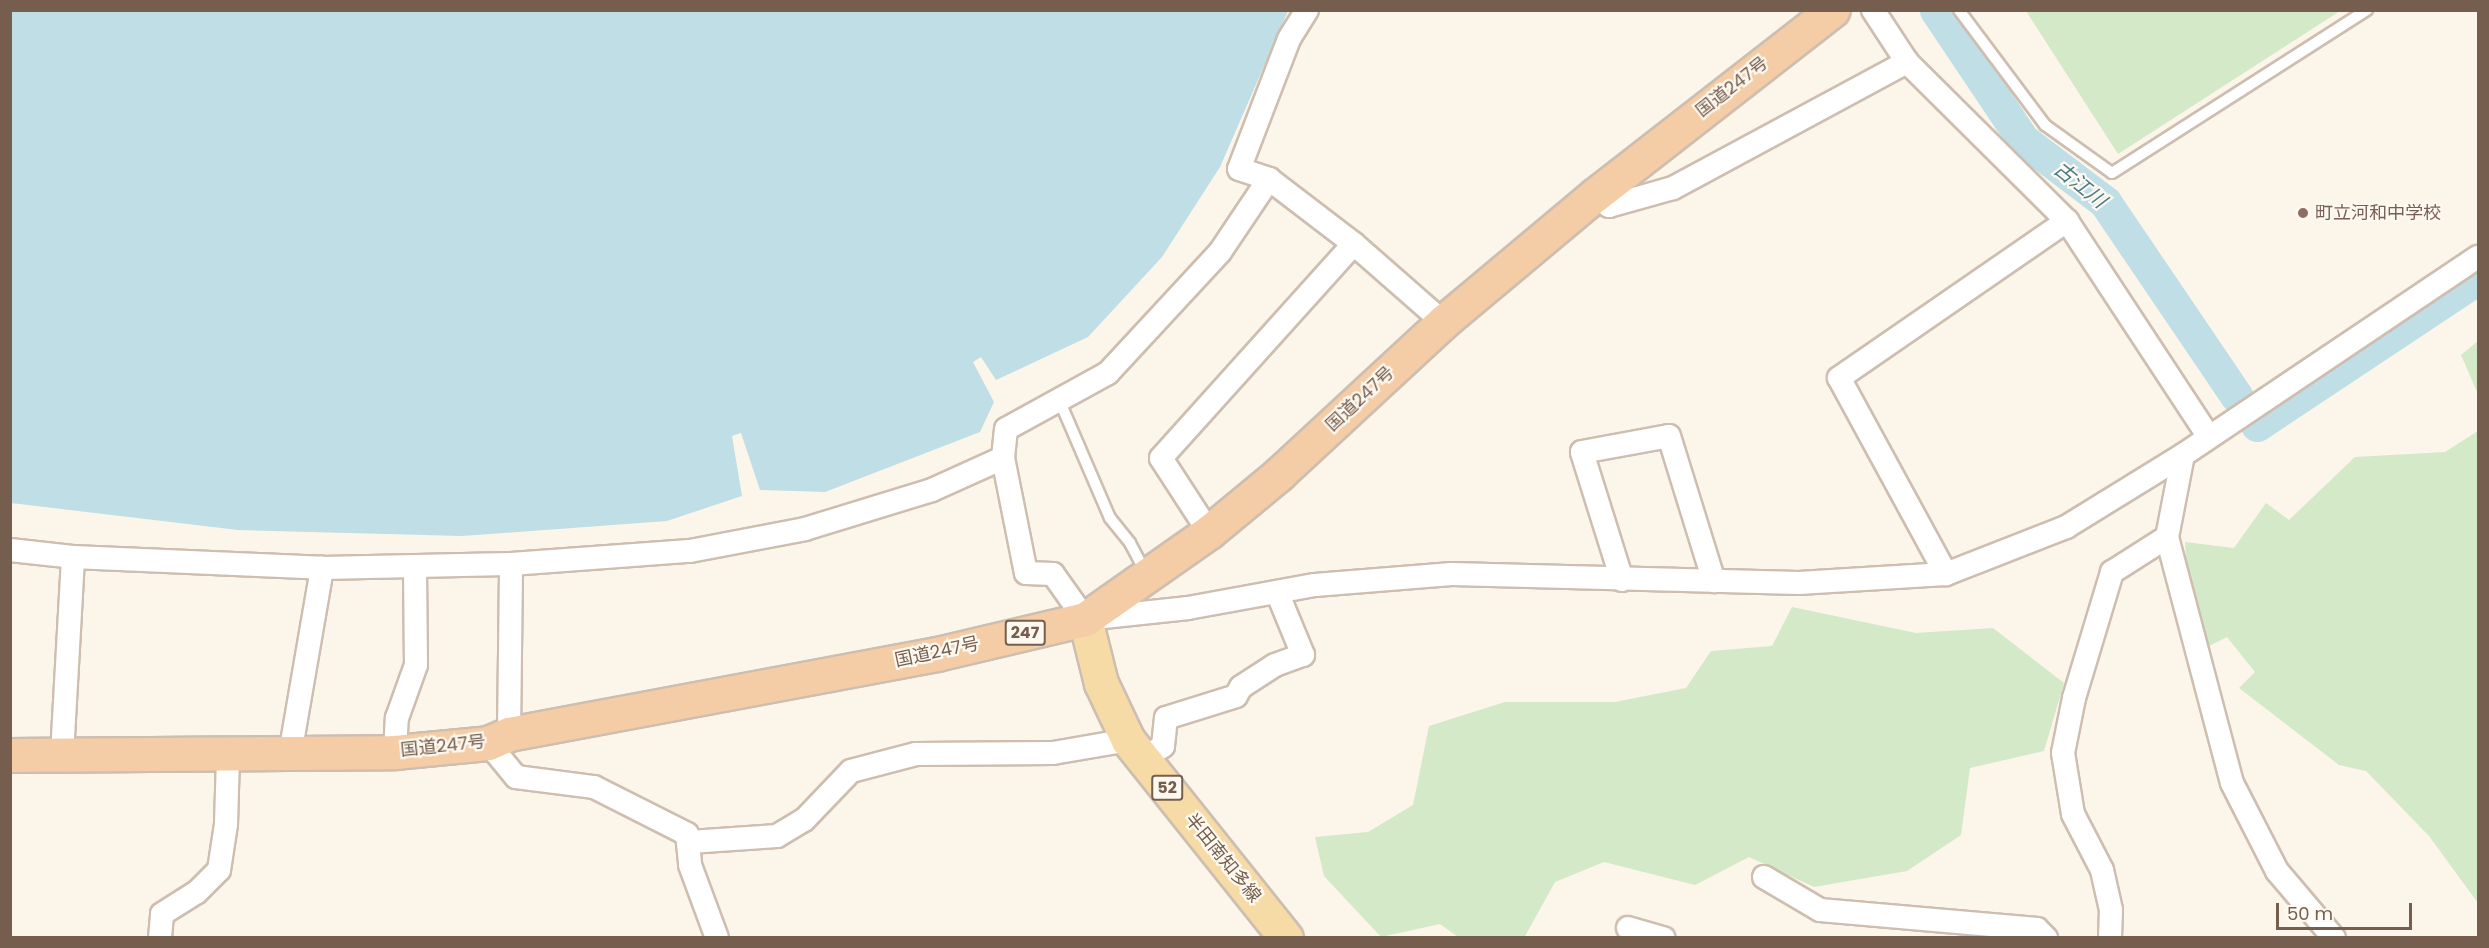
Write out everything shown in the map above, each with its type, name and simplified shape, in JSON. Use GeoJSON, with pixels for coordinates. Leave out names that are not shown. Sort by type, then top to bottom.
{"type":"FeatureCollection","features":[{"type":"Feature","properties":{"kind":"highway","name":"国道247号"},"geometry":{"type":"LineString","coordinates":[[10,755],[228,756],[395,752],[498,738],[937,654],[1085,619],[1209,532],[1279,474],[1443,322],[1595,195],[1833,10]]}},
{"type":"Feature","properties":{"kind":"main road","name":"半田南知多線"},"geometry":{"type":"LineString","coordinates":[[1085,619],[1101,684],[1136,749],[1286,938]]}},
{"type":"Feature","properties":{"kind":"street"},"geometry":{"type":"LineString","coordinates":[[1307,10],[1289,39],[1239,169],[1269,179],[1354,244],[1443,322]]}},
{"type":"Feature","properties":{"kind":"street"},"geometry":{"type":"LineString","coordinates":[[1873,10],[1907,62],[2067,221],[2209,437]]}},
{"type":"Feature","properties":{"kind":"street"},"geometry":{"type":"LineString","coordinates":[[1595,195],[1609,206],[1673,188],[1907,62]]}},
{"type":"Feature","properties":{"kind":"street"},"geometry":{"type":"LineString","coordinates":[[1269,179],[1220,252],[1108,373],[1060,402],[1006,429],[1003,458],[1026,573],[1053,574],[1085,619],[1188,608],[1277,592],[1452,574],[1799,583],[1946,574],[2066,527],[2182,455],[2478,257]]}},
{"type":"Feature","properties":{"kind":"street"},"geometry":{"type":"LineString","coordinates":[[1946,574],[1839,378],[2067,221]]}},
{"type":"Feature","properties":{"kind":"street"},"geometry":{"type":"LineString","coordinates":[[1209,532],[1161,458],[1354,244]]}},
{"type":"Feature","properties":{"kind":"street"},"geometry":{"type":"LineString","coordinates":[[1622,580],[1582,452],[1669,436],[1714,582]]}},
{"type":"Feature","properties":{"kind":"street"},"geometry":{"type":"LineString","coordinates":[[2182,455],[2167,537],[2232,783],[2277,871],[2334,938]]}},
{"type":"Feature","properties":{"kind":"street"},"geometry":{"type":"LineString","coordinates":[[10,550],[73,557],[322,568],[511,564],[690,551],[805,529],[932,490],[1003,458]]}},
{"type":"Feature","properties":{"kind":"street"},"geometry":{"type":"LineString","coordinates":[[2110,938],[2111,910],[2102,870],[2073,814],[2062,753],[2074,698],[2112,572],[2167,537]]}},
{"type":"Feature","properties":{"kind":"street"},"geometry":{"type":"LineString","coordinates":[[62,755],[73,557]]}},
{"type":"Feature","properties":{"kind":"street"},"geometry":{"type":"LineString","coordinates":[[511,564],[498,738],[516,777],[594,787],[657,816],[687,834],[690,842],[690,865],[717,938]]}},
{"type":"Feature","properties":{"kind":"street"},"geometry":{"type":"LineString","coordinates":[[395,752],[397,718],[416,665],[415,567]]}},
{"type":"Feature","properties":{"kind":"street"},"geometry":{"type":"LineString","coordinates":[[290,754],[322,568]]}},
{"type":"Feature","properties":{"kind":"street"},"geometry":{"type":"LineString","coordinates":[[690,842],[777,836],[804,820],[851,771],[916,753],[1053,753],[1163,746],[1166,718],[1236,696],[1241,687],[1275,665],[1303,655],[1277,592]]}},
{"type":"Feature","properties":{"kind":"street"},"geometry":{"type":"LineString","coordinates":[[160,938],[162,914],[197,892],[219,870],[226,824],[228,756]]}},
{"type":"Feature","properties":{"kind":"street"},"geometry":{"type":"LineString","coordinates":[[1764,877],[1820,910],[2037,929],[2046,938]]}},
{"type":"Feature","properties":{"kind":"street"},"geometry":{"type":"LineString","coordinates":[[1628,928],[1664,938]]}},
{"type":"Feature","properties":{"kind":"lane"},"geometry":{"type":"LineString","coordinates":[[1959,10],[2044,125],[2112,173],[2367,10]]}},
{"type":"Feature","properties":{"kind":"lane"},"geometry":{"type":"LineString","coordinates":[[1060,402],[1110,518],[1130,543],[1148,576]]}},
{"type":"Feature","properties":{"kind":"green space"},"geometry":{"type":"Polygon","coordinates":[[[2026,11],[2340,11],[2118,154],[2026,11]]]}},
{"type":"Feature","properties":{"kind":"green space"},"geometry":{"type":"Polygon","coordinates":[[[2478,341],[2478,394],[2461,355],[2478,341]]]}},
{"type":"Feature","properties":{"kind":"green space"},"geometry":{"type":"Polygon","coordinates":[[[2478,431],[2478,903],[2429,836],[2366,771],[2339,765],[2239,688],[2255,672],[2227,637],[2207,647],[2188,587],[2185,542],[2234,548],[2266,503],[2289,520],[2355,457],[2445,452],[2478,431]]]}},
{"type":"Feature","properties":{"kind":"green space"},"geometry":{"type":"Polygon","coordinates":[[[1792,607],[1916,633],[1993,628],[2064,683],[2044,751],[1970,768],[1961,835],[1907,871],[1814,887],[1749,857],[1695,885],[1604,862],[1555,882],[1524,938],[1458,937],[1440,924],[1381,937],[1324,876],[1315,837],[1368,832],[1413,805],[1429,726],[1505,702],[1615,702],[1686,688],[1711,651],[1772,646],[1792,607]]]}},
{"type":"Feature","properties":{"kind":"water"},"geometry":{"type":"Polygon","coordinates":[[[10,11],[1288,11],[1220,167],[1162,257],[1088,337],[996,380],[981,357],[973,362],[994,402],[980,432],[825,492],[760,490],[741,433],[732,436],[742,496],[667,521],[462,536],[238,530],[11,503],[10,11]]]}},
{"type":"Feature","properties":{"kind":"waterway","name":"古江川"},"geometry":{"type":"LineString","coordinates":[[1936,10],[2023,140],[2105,202],[2237,397]]}},
{"type":"Feature","properties":{"kind":"waterway","name":"古江川"},"geometry":{"type":"LineString","coordinates":[[2257,425],[2478,278]]}},
{"type":"Feature","properties":{"kind":"place","name":"町立河和中学校"},"geometry":{"type":"Point","coordinates":[2303,213]}}]}
